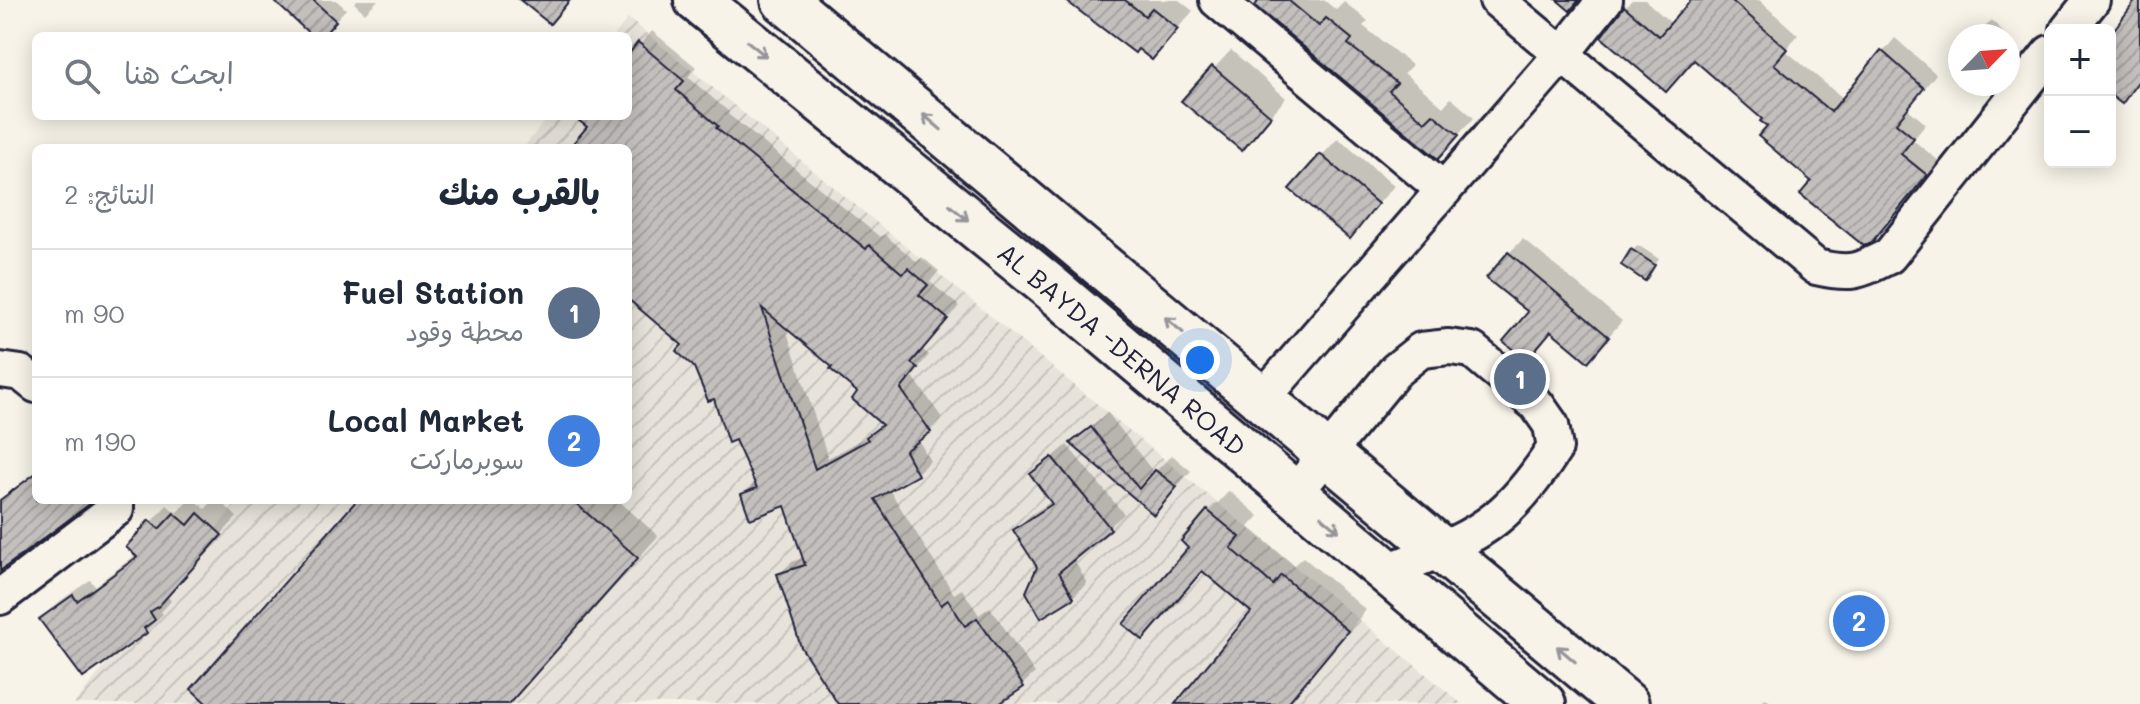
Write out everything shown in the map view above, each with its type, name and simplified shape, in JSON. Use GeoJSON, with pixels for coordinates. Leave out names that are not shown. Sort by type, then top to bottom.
{"type":"FeatureCollection","features":[{"type":"Feature","properties":{"kind":"highway","name":"AL BAYDA -DERNA ROAD"},"geometry":{"type":"LineString","coordinates":[[697,0],[1049,286],[1543,704]]}},
{"type":"Feature","properties":{"kind":"highway","name":"AL BAYDA -DERNA ROAD"},"geometry":{"type":"LineString","coordinates":[[784,0],[1626,704]]}},
{"type":"Feature","properties":{"kind":"street"},"geometry":{"type":"LineString","coordinates":[[1217,0],[1444,190]]}},
{"type":"Feature","properties":{"kind":"street"},"geometry":{"type":"LineString","coordinates":[[1497,0],[1816,267],[1843,273],[1867,268],[1889,256],[2044,61]]}},
{"type":"Feature","properties":{"kind":"street"},"geometry":{"type":"LineString","coordinates":[[1262,399],[1562,54],[1605,0]]}},
{"type":"Feature","properties":{"kind":"street"},"geometry":{"type":"LineString","coordinates":[[2073,24],[2092,0]]}},
{"type":"Feature","properties":{"kind":"street"},"geometry":{"type":"LineString","coordinates":[[1294,494],[1396,370],[1421,350],[1449,347],[1472,350],[1537,405],[1551,425],[1555,448],[1539,473],[1495,519],[1440,549],[1388,571]]}},
{"type":"Feature","properties":{"kind":"street"},"geometry":{"type":"LineString","coordinates":[[0,370],[21,373],[32,382]]}},
{"type":"Feature","properties":{"kind":"street"},"geometry":{"type":"LineString","coordinates":[[0,597],[116,509],[116,504]]}},
{"type":"Feature","properties":{"kind":"shaded area"},"geometry":{"type":"Polygon","coordinates":[[[628,18],[1462,704],[74,704],[236,504],[632,504],[632,144],[526,144],[546,120],[632,120],[632,32],[617,32],[628,18]]]}},
{"type":"Feature","properties":{"kind":"building"},"geometry":{"type":"Polygon","coordinates":[[[273,0],[313,0],[336,21],[326,32],[308,32],[273,0]]]}},
{"type":"Feature","properties":{"kind":"building"},"geometry":{"type":"Polygon","coordinates":[[[520,0],[570,0],[550,24],[520,0]]]}},
{"type":"Feature","properties":{"kind":"building"},"geometry":{"type":"Polygon","coordinates":[[[1065,0],[1125,0],[1145,16],[1152,8],[1178,29],[1152,60],[1138,49],[1135,53],[1065,0]]]}},
{"type":"Feature","properties":{"kind":"building"},"geometry":{"type":"Polygon","coordinates":[[[1259,0],[1288,0],[1319,26],[1326,18],[1352,39],[1348,44],[1397,83],[1389,91],[1425,122],[1433,114],[1459,135],[1438,159],[1255,6],[1259,0]]]}},
{"type":"Feature","properties":{"kind":"building"},"geometry":{"type":"Polygon","coordinates":[[[1557,0],[1579,0],[1570,11],[1557,0]]]}},
{"type":"Feature","properties":{"kind":"building"},"geometry":{"type":"Polygon","coordinates":[[[1691,0],[1731,0],[1787,49],[1774,64],[1831,112],[1881,50],[1924,88],[1896,123],[1914,138],[1901,154],[1927,175],[1872,242],[1864,246],[1800,194],[1811,181],[1758,136],[1767,126],[1760,121],[1762,119],[1694,60],[1666,92],[1601,37],[1624,6],[1659,36],[1691,0]]]}},
{"type":"Feature","properties":{"kind":"building"},"geometry":{"type":"Polygon","coordinates":[[[2136,0],[2140,0],[2140,79],[2122,104],[2116,100],[2116,27],[2136,0]]]}},
{"type":"Feature","properties":{"kind":"building"},"geometry":{"type":"Polygon","coordinates":[[[638,42],[684,81],[676,90],[718,126],[716,128],[866,249],[869,245],[903,274],[908,268],[928,285],[919,295],[948,319],[911,363],[918,368],[901,389],[931,432],[905,451],[918,475],[875,499],[941,605],[948,600],[965,626],[977,618],[1024,687],[999,704],[838,704],[801,647],[777,574],[805,565],[785,506],[750,519],[741,494],[757,488],[735,440],[728,443],[714,399],[708,401],[694,367],[676,351],[682,345],[632,302],[632,144],[572,144],[587,127],[578,120],[632,120],[632,50],[638,42]],[[762,308],[815,469],[868,440],[866,437],[882,425],[852,399],[857,392],[830,369],[832,367],[762,308]]]}},
{"type":"Feature","properties":{"kind":"building"},"geometry":{"type":"Polygon","coordinates":[[[1212,66],[1271,116],[1242,151],[1181,101],[1212,66]]]}},
{"type":"Feature","properties":{"kind":"building"},"geometry":{"type":"Polygon","coordinates":[[[1320,154],[1378,204],[1350,239],[1289,189],[1320,154]]]}},
{"type":"Feature","properties":{"kind":"building"},"geometry":{"type":"Polygon","coordinates":[[[1631,249],[1655,265],[1645,281],[1621,265],[1631,249]]]}},
{"type":"Feature","properties":{"kind":"building"},"geometry":{"type":"Polygon","coordinates":[[[1508,252],[1609,337],[1588,362],[1551,331],[1526,361],[1503,341],[1528,312],[1486,278],[1508,252]]]}},
{"type":"Feature","properties":{"kind":"building"},"geometry":{"type":"Polygon","coordinates":[[[1091,427],[1139,489],[1155,470],[1177,487],[1154,515],[1070,443],[1091,427]]]}},
{"type":"Feature","properties":{"kind":"building"},"geometry":{"type":"Polygon","coordinates":[[[1052,457],[1111,529],[1059,572],[1074,598],[1041,618],[1026,592],[1037,567],[1013,530],[1052,504],[1030,474],[1052,457]]]}},
{"type":"Feature","properties":{"kind":"building"},"geometry":{"type":"Polygon","coordinates":[[[32,476],[32,504],[90,504],[0,571],[0,500],[32,476]]]}},
{"type":"Feature","properties":{"kind":"building"},"geometry":{"type":"Polygon","coordinates":[[[353,504],[577,504],[638,558],[509,704],[207,704],[191,689],[353,504]]]}},
{"type":"Feature","properties":{"kind":"building"},"geometry":{"type":"Polygon","coordinates":[[[1207,510],[1240,537],[1231,548],[1273,585],[1281,575],[1348,631],[1287,704],[1175,704],[1251,612],[1202,571],[1143,640],[1123,624],[1188,548],[1181,541],[1207,510]]]}},
{"type":"Feature","properties":{"kind":"building"},"geometry":{"type":"Polygon","coordinates":[[[174,513],[188,525],[198,513],[222,535],[159,606],[150,612],[155,620],[144,628],[147,633],[83,678],[39,619],[73,595],[77,601],[137,557],[126,547],[149,520],[159,529],[174,513]]]}},
{"type":"Feature","properties":{"kind":"place","name":"Fuel Station"},"geometry":{"type":"Point","coordinates":[1520,379]}},
{"type":"Feature","properties":{"kind":"place","name":"Local Market"},"geometry":{"type":"Point","coordinates":[1859,621]}}]}
